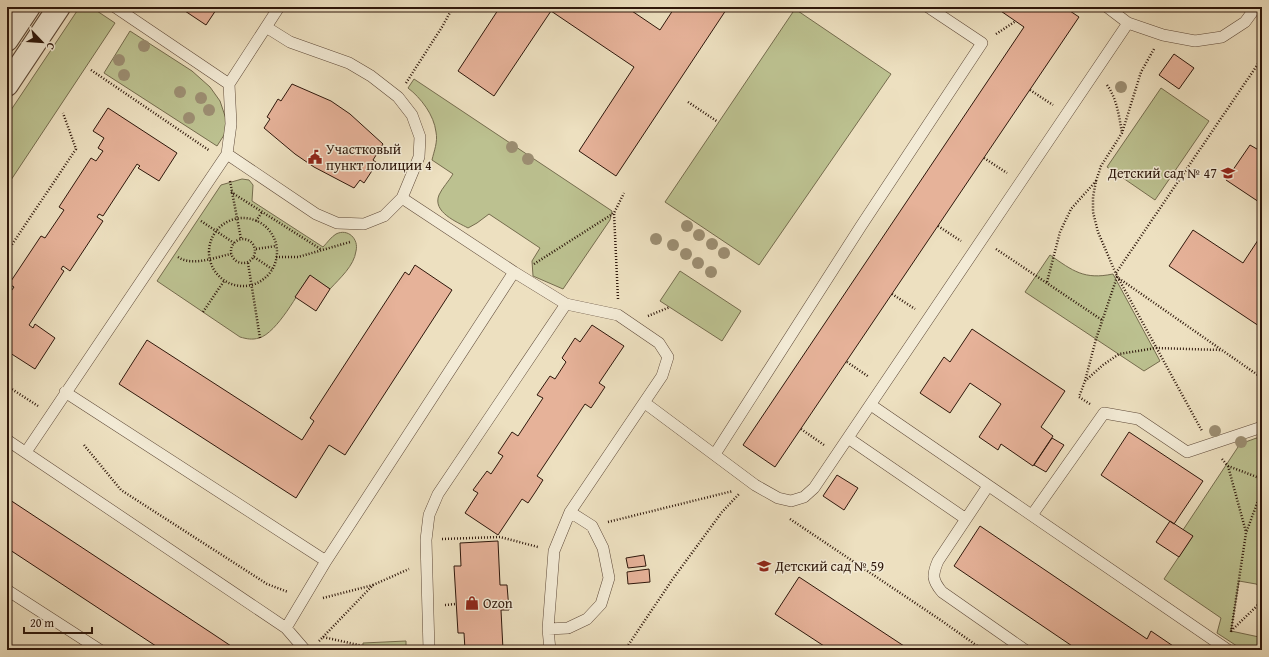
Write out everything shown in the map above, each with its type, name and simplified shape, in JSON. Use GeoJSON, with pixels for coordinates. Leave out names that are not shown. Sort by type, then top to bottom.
{"type":"FeatureCollection","features":[{"type":"Feature","properties":{"kind":"street"},"geometry":{"type":"LineString","coordinates":[[7,40],[29,7]]}},
{"type":"Feature","properties":{"kind":"street"},"geometry":{"type":"LineString","coordinates":[[9,77],[59,7]]}},
{"type":"Feature","properties":{"kind":"lane"},"geometry":{"type":"LineString","coordinates":[[115,7],[229,84]]}},
{"type":"Feature","properties":{"kind":"lane"},"geometry":{"type":"LineString","coordinates":[[26,452],[50,414],[225,157],[231,124],[229,84],[279,7]]}},
{"type":"Feature","properties":{"kind":"lane"},"geometry":{"type":"LineString","coordinates":[[715,454],[861,226],[982,43],[928,7]]}},
{"type":"Feature","properties":{"kind":"lane"},"geometry":{"type":"LineString","coordinates":[[1107,7],[1128,23],[1162,35],[1196,41],[1222,37],[1245,22],[1256,7]]}},
{"type":"Feature","properties":{"kind":"lane"},"geometry":{"type":"LineString","coordinates":[[645,404],[715,454],[755,485],[778,498],[791,501],[804,497],[814,488],[1128,23]]}},
{"type":"Feature","properties":{"kind":"lane"},"geometry":{"type":"LineString","coordinates":[[225,157],[316,214],[337,223],[364,224],[384,216],[402,198],[420,157],[420,137],[412,115],[398,97],[371,76],[349,63],[290,42],[266,27]]}},
{"type":"Feature","properties":{"kind":"lane"},"geometry":{"type":"LineString","coordinates":[[402,198],[514,272],[566,304],[618,315],[659,343],[668,357],[662,376],[645,404],[570,512],[554,551],[548,629],[550,650]]}},
{"type":"Feature","properties":{"kind":"lane"},"geometry":{"type":"LineString","coordinates":[[286,628],[326,560],[514,272]]}},
{"type":"Feature","properties":{"kind":"lane"},"geometry":{"type":"LineString","coordinates":[[429,650],[425,562],[428,515],[438,494],[566,304]]}},
{"type":"Feature","properties":{"kind":"lane"},"geometry":{"type":"LineString","coordinates":[[65,392],[326,560]]}},
{"type":"Feature","properties":{"kind":"lane"},"geometry":{"type":"LineString","coordinates":[[870,405],[1227,649]]}},
{"type":"Feature","properties":{"kind":"lane"},"geometry":{"type":"LineString","coordinates":[[1032,515],[1104,413],[1138,419],[1187,452],[1262,426]]}},
{"type":"Feature","properties":{"kind":"lane"},"geometry":{"type":"LineString","coordinates":[[848,438],[966,519]]}},
{"type":"Feature","properties":{"kind":"lane"},"geometry":{"type":"LineString","coordinates":[[7,440],[286,628],[310,648]]}},
{"type":"Feature","properties":{"kind":"lane"},"geometry":{"type":"LineString","coordinates":[[988,486],[938,561],[933,572],[935,583],[942,592],[1025,650]]}},
{"type":"Feature","properties":{"kind":"lane"},"geometry":{"type":"LineString","coordinates":[[548,629],[568,628],[587,619],[600,604],[609,578],[603,548],[592,526],[570,512]]}},
{"type":"Feature","properties":{"kind":"lane"},"geometry":{"type":"LineString","coordinates":[[7,590],[100,650]]}},
{"type":"Feature","properties":{"kind":"path"},"geometry":{"type":"LineString","coordinates":[[398,97],[453,7]]}},
{"type":"Feature","properties":{"kind":"path"},"geometry":{"type":"LineString","coordinates":[[982,43],[1016,21]]}},
{"type":"Feature","properties":{"kind":"path"},"geometry":{"type":"LineString","coordinates":[[1162,35],[1141,72],[1122,134],[1101,166],[1093,197],[1093,212],[1098,232],[1117,275],[1210,445],[1228,466],[1246,533]]}},
{"type":"Feature","properties":{"kind":"path"},"geometry":{"type":"LineString","coordinates":[[1104,413],[1079,397],[1086,381],[1096,338],[1117,275],[1262,58]]}},
{"type":"Feature","properties":{"kind":"path"},"geometry":{"type":"LineString","coordinates":[[1097,69],[1112,92],[1118,109],[1122,134]]}},
{"type":"Feature","properties":{"kind":"path"},"geometry":{"type":"LineString","coordinates":[[91,70],[225,157],[241,239]]}},
{"type":"Feature","properties":{"kind":"path"},"geometry":{"type":"LineString","coordinates":[[1030,90],[1067,114]]}},
{"type":"Feature","properties":{"kind":"path"},"geometry":{"type":"LineString","coordinates":[[688,102],[718,122]]}},
{"type":"Feature","properties":{"kind":"path"},"geometry":{"type":"LineString","coordinates":[[7,252],[76,149],[63,113]]}},
{"type":"Feature","properties":{"kind":"path"},"geometry":{"type":"LineString","coordinates":[[984,158],[1021,182]]}},
{"type":"Feature","properties":{"kind":"path"},"geometry":{"type":"LineString","coordinates":[[1047,282],[1060,232],[1071,209],[1096,181]]}},
{"type":"Feature","properties":{"kind":"path"},"geometry":{"type":"LineString","coordinates":[[232,192],[322,250]]}},
{"type":"Feature","properties":{"kind":"path"},"geometry":{"type":"LineString","coordinates":[[618,315],[614,213],[624,193]]}},
{"type":"Feature","properties":{"kind":"path"},"geometry":{"type":"LineString","coordinates":[[187,212],[234,243]]}},
{"type":"Feature","properties":{"kind":"path"},"geometry":{"type":"LineString","coordinates":[[256,220],[262,212]]}},
{"type":"Feature","properties":{"kind":"path"},"geometry":{"type":"LineString","coordinates":[[514,272],[531,265],[614,213]]}},
{"type":"Feature","properties":{"kind":"path"},"geometry":{"type":"LineString","coordinates":[[246,218],[256,220],[266,227],[273,235],[276,246],[276,257],[272,269],[266,277],[257,283],[246,286],[235,285],[224,281],[216,273],[209,259],[211,240],[216,231],[224,223],[236,219],[246,218]]}},
{"type":"Feature","properties":{"kind":"path"},"geometry":{"type":"LineString","coordinates":[[938,226],[975,251]]}},
{"type":"Feature","properties":{"kind":"path"},"geometry":{"type":"LineString","coordinates":[[241,239],[252,242],[256,249],[254,257],[248,263],[236,261],[231,254],[234,243],[241,239]]}},
{"type":"Feature","properties":{"kind":"path"},"geometry":{"type":"LineString","coordinates":[[982,239],[1102,320]]}},
{"type":"Feature","properties":{"kind":"path"},"geometry":{"type":"LineString","coordinates":[[276,257],[298,257],[356,240]]}},
{"type":"Feature","properties":{"kind":"path"},"geometry":{"type":"LineString","coordinates":[[256,249],[276,246]]}},
{"type":"Feature","properties":{"kind":"path"},"geometry":{"type":"LineString","coordinates":[[163,247],[184,261],[209,259],[231,254]]}},
{"type":"Feature","properties":{"kind":"path"},"geometry":{"type":"LineString","coordinates":[[254,257],[272,269]]}},
{"type":"Feature","properties":{"kind":"path"},"geometry":{"type":"LineString","coordinates":[[248,263],[250,285],[260,338]]}},
{"type":"Feature","properties":{"kind":"path"},"geometry":{"type":"LineString","coordinates":[[1117,275],[1262,378]]}},
{"type":"Feature","properties":{"kind":"path"},"geometry":{"type":"LineString","coordinates":[[203,312],[224,281]]}},
{"type":"Feature","properties":{"kind":"path"},"geometry":{"type":"LineString","coordinates":[[892,294],[929,318]]}},
{"type":"Feature","properties":{"kind":"path"},"geometry":{"type":"LineString","coordinates":[[1086,381],[1103,365],[1119,354],[1156,348],[1222,350]]}},
{"type":"Feature","properties":{"kind":"path"},"geometry":{"type":"LineString","coordinates":[[847,362],[883,386]]}},
{"type":"Feature","properties":{"kind":"path"},"geometry":{"type":"LineString","coordinates":[[7,386],[50,414]]}},
{"type":"Feature","properties":{"kind":"path"},"geometry":{"type":"LineString","coordinates":[[801,429],[837,454]]}},
{"type":"Feature","properties":{"kind":"path"},"geometry":{"type":"LineString","coordinates":[[84,444],[121,490],[267,584],[303,598],[318,600],[373,585],[425,562]]}},
{"type":"Feature","properties":{"kind":"path"},"geometry":{"type":"LineString","coordinates":[[1228,466],[1262,480]]}},
{"type":"Feature","properties":{"kind":"path"},"geometry":{"type":"LineString","coordinates":[[592,526],[739,489],[740,492],[722,512],[672,580],[625,650]]}},
{"type":"Feature","properties":{"kind":"path"},"geometry":{"type":"LineString","coordinates":[[1227,649],[1246,533],[1262,490]]}},
{"type":"Feature","properties":{"kind":"path"},"geometry":{"type":"LineString","coordinates":[[786,517],[800,524],[983,650]]}},
{"type":"Feature","properties":{"kind":"path"},"geometry":{"type":"LineString","coordinates":[[426,540],[500,537],[554,551]]}},
{"type":"Feature","properties":{"kind":"path"},"geometry":{"type":"LineString","coordinates":[[310,648],[323,637],[373,585]]}},
{"type":"Feature","properties":{"kind":"path"},"geometry":{"type":"LineString","coordinates":[[1231,631],[1262,601]]}},
{"type":"Feature","properties":{"kind":"path"},"geometry":{"type":"LineString","coordinates":[[447,605],[456,604]]}},
{"type":"Feature","properties":{"kind":"path"},"geometry":{"type":"LineString","coordinates":[[323,637],[363,646],[371,650]]}},
{"type":"Feature","properties":{"kind":"green space"},"geometry":{"type":"Polygon","coordinates":[[[91,7],[115,23],[7,186],[7,116],[79,8],[91,7]]]}},
{"type":"Feature","properties":{"kind":"green space"},"geometry":{"type":"Polygon","coordinates":[[[795,9],[891,74],[759,265],[665,202],[795,9]]]}},
{"type":"Feature","properties":{"kind":"green space"},"geometry":{"type":"Polygon","coordinates":[[[130,31],[192,71],[210,87],[220,101],[226,119],[226,132],[217,146],[104,73],[130,31]]]}},
{"type":"Feature","properties":{"kind":"green space"},"geometry":{"type":"Polygon","coordinates":[[[414,79],[612,211],[610,220],[563,289],[533,276],[532,261],[540,248],[489,214],[468,228],[447,216],[442,211],[438,201],[439,195],[453,174],[432,160],[436,146],[435,126],[426,107],[408,88],[414,79]]]}},
{"type":"Feature","properties":{"kind":"green space"},"geometry":{"type":"Polygon","coordinates":[[[1161,88],[1209,121],[1155,200],[1107,167],[1161,88]]]}},
{"type":"Feature","properties":{"kind":"green space"},"geometry":{"type":"Polygon","coordinates":[[[242,179],[249,180],[253,185],[252,201],[323,247],[336,234],[345,232],[352,236],[356,242],[355,256],[350,267],[330,289],[309,276],[294,301],[280,320],[266,335],[254,339],[240,337],[157,281],[221,185],[242,179]]]}},
{"type":"Feature","properties":{"kind":"green space"},"geometry":{"type":"Polygon","coordinates":[[[1050,255],[1065,266],[1079,273],[1094,276],[1113,274],[1160,361],[1144,371],[1025,292],[1050,255]]]}},
{"type":"Feature","properties":{"kind":"green space"},"geometry":{"type":"Polygon","coordinates":[[[680,271],[741,311],[722,341],[660,301],[680,271]]]}},
{"type":"Feature","properties":{"kind":"green space"},"geometry":{"type":"Polygon","coordinates":[[[1262,436],[1262,587],[1256,584],[1239,581],[1231,631],[1259,637],[1262,636],[1262,650],[1243,650],[1217,633],[1221,618],[1164,579],[1192,537],[1183,530],[1240,444],[1262,436]]]}},
{"type":"Feature","properties":{"kind":"green space"},"geometry":{"type":"Polygon","coordinates":[[[406,641],[406,650],[363,650],[363,643],[406,641]]]}},
{"type":"Feature","properties":{"kind":"building"},"geometry":{"type":"Polygon","coordinates":[[[179,7],[218,7],[206,25],[179,7]]]}},
{"type":"Feature","properties":{"kind":"building"},"geometry":{"type":"Polygon","coordinates":[[[500,7],[626,7],[660,30],[675,7],[728,7],[616,176],[579,151],[634,67],[551,11],[494,96],[458,71],[500,7]]]}},
{"type":"Feature","properties":{"kind":"building"},"geometry":{"type":"Polygon","coordinates":[[[995,7],[1064,7],[1079,17],[775,467],[743,445],[1024,27],[995,7]]]}},
{"type":"Feature","properties":{"kind":"building"},"geometry":{"type":"Polygon","coordinates":[[[1174,54],[1194,68],[1179,89],[1159,75],[1174,54]]]}},
{"type":"Feature","properties":{"kind":"building"},"geometry":{"type":"Polygon","coordinates":[[[292,84],[331,101],[350,114],[383,144],[373,160],[377,163],[364,183],[360,180],[354,188],[314,167],[295,154],[264,128],[270,119],[267,117],[278,99],[281,101],[292,84]]]}},
{"type":"Feature","properties":{"kind":"building"},"geometry":{"type":"Polygon","coordinates":[[[108,108],[177,153],[159,181],[138,168],[140,166],[137,164],[103,216],[99,214],[97,217],[103,221],[70,271],[63,266],[61,269],[64,271],[29,325],[33,328],[35,324],[55,338],[35,369],[7,351],[7,297],[14,287],[9,284],[41,236],[45,238],[64,210],[59,207],[91,158],[96,161],[103,151],[98,148],[104,138],[93,131],[108,108]]]}},
{"type":"Feature","properties":{"kind":"building"},"geometry":{"type":"Polygon","coordinates":[[[1250,145],[1262,152],[1262,204],[1226,180],[1250,145]]]}},
{"type":"Feature","properties":{"kind":"building"},"geometry":{"type":"Polygon","coordinates":[[[1193,230],[1243,263],[1262,234],[1262,328],[1169,266],[1193,230]]]}},
{"type":"Feature","properties":{"kind":"building"},"geometry":{"type":"Polygon","coordinates":[[[415,265],[452,290],[345,455],[329,445],[296,498],[119,384],[147,340],[302,440],[314,421],[310,418],[405,272],[409,275],[415,265]]]}},
{"type":"Feature","properties":{"kind":"building"},"geometry":{"type":"Polygon","coordinates":[[[310,275],[330,289],[316,311],[295,297],[310,275]]]}},
{"type":"Feature","properties":{"kind":"building"},"geometry":{"type":"Polygon","coordinates":[[[592,325],[624,346],[599,383],[605,387],[591,408],[585,404],[537,476],[543,480],[528,503],[522,499],[498,535],[465,513],[478,493],[473,490],[487,471],[491,474],[503,456],[498,453],[512,432],[518,436],[543,398],[537,395],[550,376],[555,379],[566,362],[562,358],[575,338],[580,342],[592,325]]]}},
{"type":"Feature","properties":{"kind":"building"},"geometry":{"type":"Polygon","coordinates":[[[972,329],[1065,391],[1041,427],[1053,436],[1033,466],[1001,444],[998,450],[979,437],[1001,404],[970,383],[950,413],[920,393],[944,357],[950,362],[972,329]]]}},
{"type":"Feature","properties":{"kind":"building"},"geometry":{"type":"Polygon","coordinates":[[[1129,432],[1203,481],[1174,524],[1101,475],[1129,432]]]}},
{"type":"Feature","properties":{"kind":"building"},"geometry":{"type":"Polygon","coordinates":[[[1052,438],[1064,445],[1046,472],[1034,465],[1052,438]]]}},
{"type":"Feature","properties":{"kind":"building"},"geometry":{"type":"Polygon","coordinates":[[[837,475],[858,488],[844,510],[823,496],[837,475]]]}},
{"type":"Feature","properties":{"kind":"building"},"geometry":{"type":"Polygon","coordinates":[[[7,498],[237,650],[162,650],[7,548],[7,498]]]}},
{"type":"Feature","properties":{"kind":"building"},"geometry":{"type":"Polygon","coordinates":[[[1170,521],[1193,536],[1179,557],[1156,542],[1170,521]]]}},
{"type":"Feature","properties":{"kind":"building"},"geometry":{"type":"Polygon","coordinates":[[[980,526],[1147,639],[1151,631],[1179,650],[1078,650],[954,566],[980,526]]]}},
{"type":"Feature","properties":{"kind":"building"},"geometry":{"type":"Polygon","coordinates":[[[498,541],[500,585],[507,585],[509,610],[501,610],[503,650],[465,650],[464,633],[458,633],[454,566],[461,566],[460,543],[498,541]]]}},
{"type":"Feature","properties":{"kind":"building"},"geometry":{"type":"Polygon","coordinates":[[[644,555],[646,566],[628,568],[626,558],[644,555]]]}},
{"type":"Feature","properties":{"kind":"building"},"geometry":{"type":"Polygon","coordinates":[[[649,569],[650,582],[628,584],[627,572],[649,569]]]}},
{"type":"Feature","properties":{"kind":"building"},"geometry":{"type":"Polygon","coordinates":[[[799,577],[904,646],[901,650],[821,650],[824,646],[775,614],[799,577]]]}},
{"type":"Feature","properties":{"kind":"place","name":"Участковый пункт полиции 4"},"geometry":{"type":"Point","coordinates":[315,157]}},
{"type":"Feature","properties":{"kind":"place","name":"Детский сад № 47"},"geometry":{"type":"Point","coordinates":[1228,173]}},
{"type":"Feature","properties":{"kind":"place","name":"Детский сад № 59"},"geometry":{"type":"Point","coordinates":[764,566]}},
{"type":"Feature","properties":{"kind":"place","name":"Ozon"},"geometry":{"type":"Point","coordinates":[472,603]}}]}
